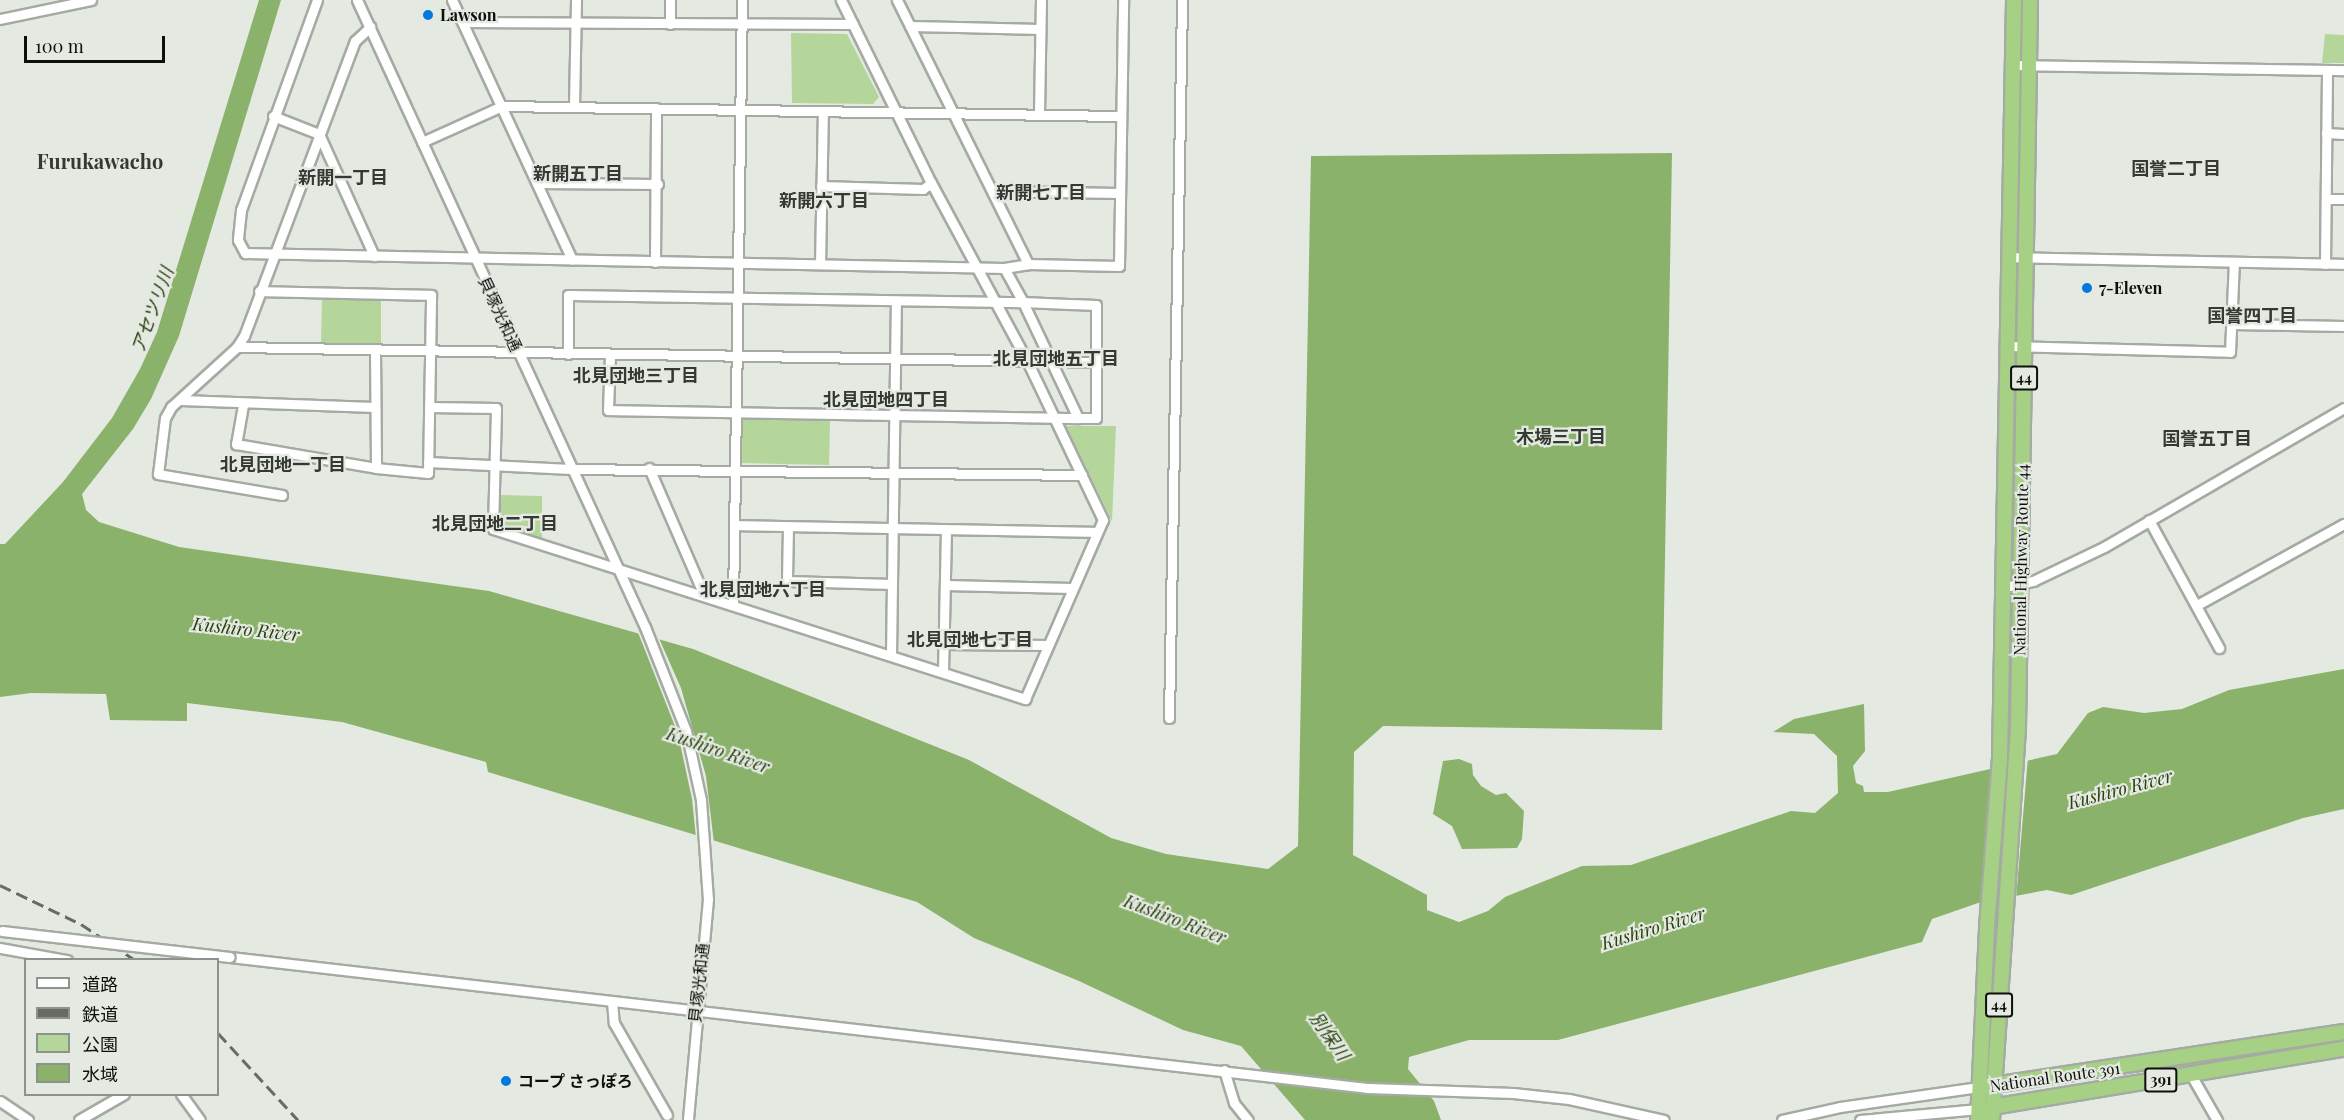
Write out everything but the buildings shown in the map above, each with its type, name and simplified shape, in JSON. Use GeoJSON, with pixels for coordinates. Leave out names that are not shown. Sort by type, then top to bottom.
{"type":"FeatureCollection","features":[{"type":"Feature","properties":{"kind":"highway","name":"National Highway Route 44"},"geometry":{"type":"LineString","coordinates":[[2005,587],[2014,0]]}},
{"type":"Feature","properties":{"kind":"highway","name":"National Highway Route 44"},"geometry":{"type":"LineString","coordinates":[[1992,1114],[2016,755],[2030,0]]}},
{"type":"Feature","properties":{"kind":"highway","name":"44"},"geometry":{"type":"LineString","coordinates":[[1978,1114],[1987,927],[2000,758],[2005,587]]}},
{"type":"Feature","properties":{"kind":"highway","name":"National Route 391"},"geometry":{"type":"LineString","coordinates":[[1979,1087],[2344,1032]]}},
{"type":"Feature","properties":{"kind":"highway","name":"391"},"geometry":{"type":"LineString","coordinates":[[1978,1114],[1992,1114],[2344,1048]]}},
{"type":"Feature","properties":{"kind":"street"},"geometry":{"type":"LineString","coordinates":[[0,19],[91,0]]}},
{"type":"Feature","properties":{"kind":"street"},"geometry":{"type":"LineString","coordinates":[[317,0],[273,116],[242,210],[238,240],[244,253],[1004,268],[1028,264],[1119,266],[1123,0]]}},
{"type":"Feature","properties":{"kind":"street","name":"貝塚光和通"},"geometry":{"type":"LineString","coordinates":[[357,0],[645,627],[691,747],[705,846],[708,899],[696,1011],[688,1120]]}},
{"type":"Feature","properties":{"kind":"street"},"geometry":{"type":"LineString","coordinates":[[452,0],[572,260]]}},
{"type":"Feature","properties":{"kind":"street"},"geometry":{"type":"LineString","coordinates":[[574,106],[576,0]]}},
{"type":"Feature","properties":{"kind":"street"},"geometry":{"type":"LineString","coordinates":[[670,0],[670,24]]}},
{"type":"Feature","properties":{"kind":"street"},"geometry":{"type":"LineString","coordinates":[[733,605],[742,0]]}},
{"type":"Feature","properties":{"kind":"street"},"geometry":{"type":"LineString","coordinates":[[429,407],[496,408],[493,529],[1025,699],[1103,520],[997,303],[932,183],[841,0]]}},
{"type":"Feature","properties":{"kind":"street"},"geometry":{"type":"LineString","coordinates":[[897,0],[1028,264]]}},
{"type":"Feature","properties":{"kind":"street"},"geometry":{"type":"LineString","coordinates":[[1039,113],[1041,0]]}},
{"type":"Feature","properties":{"kind":"street"},"geometry":{"type":"LineString","coordinates":[[1169,718],[1182,0]]}},
{"type":"Feature","properties":{"kind":"street"},"geometry":{"type":"LineString","coordinates":[[463,22],[853,24]]}},
{"type":"Feature","properties":{"kind":"street"},"geometry":{"type":"LineString","coordinates":[[910,26],[1040,29]]}},
{"type":"Feature","properties":{"kind":"street"},"geometry":{"type":"LineString","coordinates":[[282,495],[158,474],[165,418],[237,347],[355,41],[370,27]]}},
{"type":"Feature","properties":{"kind":"street"},"geometry":{"type":"LineString","coordinates":[[2014,64],[2344,70]]}},
{"type":"Feature","properties":{"kind":"street"},"geometry":{"type":"LineString","coordinates":[[2325,264],[2327,70]]}},
{"type":"Feature","properties":{"kind":"street"},"geometry":{"type":"LineString","coordinates":[[422,142],[502,106],[1121,116]]}},
{"type":"Feature","properties":{"kind":"street"},"geometry":{"type":"LineString","coordinates":[[655,262],[658,184],[656,108]]}},
{"type":"Feature","properties":{"kind":"street"},"geometry":{"type":"LineString","coordinates":[[820,264],[823,111]]}},
{"type":"Feature","properties":{"kind":"street"},"geometry":{"type":"LineString","coordinates":[[273,116],[319,134],[374,256]]}},
{"type":"Feature","properties":{"kind":"street"},"geometry":{"type":"LineString","coordinates":[[2326,133],[2344,134]]}},
{"type":"Feature","properties":{"kind":"street"},"geometry":{"type":"LineString","coordinates":[[537,183],[658,184]]}},
{"type":"Feature","properties":{"kind":"street"},"geometry":{"type":"LineString","coordinates":[[821,186],[922,189],[932,183]]}},
{"type":"Feature","properties":{"kind":"street"},"geometry":{"type":"LineString","coordinates":[[993,191],[1120,193]]}},
{"type":"Feature","properties":{"kind":"street"},"geometry":{"type":"LineString","coordinates":[[2326,199],[2344,199]]}},
{"type":"Feature","properties":{"kind":"street"},"geometry":{"type":"LineString","coordinates":[[2009,257],[2344,264]]}},
{"type":"Feature","properties":{"kind":"street"},"geometry":{"type":"LineString","coordinates":[[2008,346],[2230,352],[2234,262]]}},
{"type":"Feature","properties":{"kind":"street"},"geometry":{"type":"LineString","coordinates":[[1004,268],[1023,302],[1078,418]]}},
{"type":"Feature","properties":{"kind":"street"},"geometry":{"type":"LineString","coordinates":[[243,405],[236,444],[376,468],[428,473],[431,295],[259,291]]}},
{"type":"Feature","properties":{"kind":"street"},"geometry":{"type":"LineString","coordinates":[[568,354],[568,295],[1096,305],[1096,418],[608,410],[610,355]]}},
{"type":"Feature","properties":{"kind":"street"},"geometry":{"type":"LineString","coordinates":[[891,655],[896,302]]}},
{"type":"Feature","properties":{"kind":"street"},"geometry":{"type":"LineString","coordinates":[[2232,324],[2344,326]]}},
{"type":"Feature","properties":{"kind":"street"},"geometry":{"type":"LineString","coordinates":[[237,347],[1096,362]]}},
{"type":"Feature","properties":{"kind":"street"},"geometry":{"type":"LineString","coordinates":[[375,350],[376,468]]}},
{"type":"Feature","properties":{"kind":"street"},"geometry":{"type":"LineString","coordinates":[[181,400],[243,405],[374,407]]}},
{"type":"Feature","properties":{"kind":"street"},"geometry":{"type":"LineString","coordinates":[[2005,587],[2020,585],[2104,547],[2344,408]]}},
{"type":"Feature","properties":{"kind":"street"},"geometry":{"type":"LineString","coordinates":[[428,462],[571,469],[649,468],[1082,475]]}},
{"type":"Feature","properties":{"kind":"street"},"geometry":{"type":"LineString","coordinates":[[649,468],[704,595]]}},
{"type":"Feature","properties":{"kind":"street"},"geometry":{"type":"LineString","coordinates":[[2149,519],[2219,648]]}},
{"type":"Feature","properties":{"kind":"street"},"geometry":{"type":"LineString","coordinates":[[2197,605],[2344,524]]}},
{"type":"Feature","properties":{"kind":"street"},"geometry":{"type":"LineString","coordinates":[[734,525],[1097,532]]}},
{"type":"Feature","properties":{"kind":"street"},"geometry":{"type":"LineString","coordinates":[[788,527],[787,581],[892,584]]}},
{"type":"Feature","properties":{"kind":"street"},"geometry":{"type":"LineString","coordinates":[[943,672],[946,529]]}},
{"type":"Feature","properties":{"kind":"street"},"geometry":{"type":"LineString","coordinates":[[945,585],[1072,588]]}},
{"type":"Feature","properties":{"kind":"street"},"geometry":{"type":"LineString","coordinates":[[944,644],[1048,645]]}},
{"type":"Feature","properties":{"kind":"street"},"geometry":{"type":"LineString","coordinates":[[1,931],[1245,1073],[1439,1093],[1513,1093],[1569,1099],[1664,1120]]}},
{"type":"Feature","properties":{"kind":"street"},"geometry":{"type":"LineString","coordinates":[[0,948],[56,958]]}},
{"type":"Feature","properties":{"kind":"street"},"geometry":{"type":"LineString","coordinates":[[612,1002],[614,1023],[667,1115]]}},
{"type":"Feature","properties":{"kind":"street"},"geometry":{"type":"LineString","coordinates":[[1224,1070],[1234,1103],[1248,1120]]}},
{"type":"Feature","properties":{"kind":"street"},"geometry":{"type":"LineString","coordinates":[[2191,1076],[2217,1120]]}},
{"type":"Feature","properties":{"kind":"street"},"geometry":{"type":"LineString","coordinates":[[1782,1120],[1840,1107],[1979,1087]]}},
{"type":"Feature","properties":{"kind":"street"},"geometry":{"type":"LineString","coordinates":[[79,1120],[122,1096]]}},
{"type":"Feature","properties":{"kind":"street"},"geometry":{"type":"LineString","coordinates":[[182,1096],[200,1120]]}},
{"type":"Feature","properties":{"kind":"street"},"geometry":{"type":"LineString","coordinates":[[0,1101],[28,1120]]}},
{"type":"Feature","properties":{"kind":"street"},"geometry":{"type":"LineString","coordinates":[[1860,1120],[1978,1114]]}},
{"type":"Feature","properties":{"kind":"green space"},"geometry":{"type":"Polygon","coordinates":[[[791,33],[847,34],[879,97],[873,104],[792,103],[791,33]]]}},
{"type":"Feature","properties":{"kind":"green space"},"geometry":{"type":"Polygon","coordinates":[[[2325,34],[2344,35],[2344,63],[2322,63],[2325,34]]]}},
{"type":"Feature","properties":{"kind":"green space"},"geometry":{"type":"Polygon","coordinates":[[[322,299],[381,300],[381,344],[321,343],[322,299]]]}},
{"type":"Feature","properties":{"kind":"green space"},"geometry":{"type":"Polygon","coordinates":[[[742,418],[830,420],[829,465],[741,463],[742,418]]]}},
{"type":"Feature","properties":{"kind":"green space"},"geometry":{"type":"Polygon","coordinates":[[[1066,426],[1116,426],[1112,521],[1066,426]]]}},
{"type":"Feature","properties":{"kind":"green space"},"geometry":{"type":"Polygon","coordinates":[[[500,495],[542,496],[542,539],[499,526],[500,495]]]}},
{"type":"Feature","properties":{"kind":"water"},"geometry":{"type":"Polygon","coordinates":[[[259,0],[281,0],[179,336],[151,399],[133,429],[82,494],[86,510],[99,522],[179,547],[489,591],[693,649],[969,760],[1111,838],[1166,854],[1268,869],[1298,846],[1311,156],[1672,153],[1662,730],[1383,726],[1354,752],[1353,855],[1427,895],[1427,910],[1459,922],[1488,911],[1505,897],[1582,866],[1631,865],[1791,811],[1815,813],[1838,793],[1837,756],[1814,734],[1773,732],[1794,719],[1864,704],[1865,751],[1853,766],[1856,783],[1863,786],[1864,792],[1888,792],[2057,754],[2088,713],[2103,707],[2144,713],[2182,709],[2229,690],[2344,669],[2344,809],[2303,818],[2071,895],[2047,890],[1978,903],[1932,919],[1922,942],[1558,1040],[1469,1040],[1409,1057],[1408,1069],[1434,1101],[1441,1120],[1305,1120],[1241,1046],[1183,1030],[1079,981],[974,938],[917,902],[488,772],[486,762],[342,722],[187,703],[187,721],[110,720],[106,694],[31,693],[0,697],[0,544],[5,544],[63,482],[112,418],[140,369],[157,332],[259,0]]]}},
{"type":"Feature","properties":{"kind":"water"},"geometry":{"type":"Polygon","coordinates":[[[1459,759],[1472,764],[1473,775],[1481,786],[1496,795],[1506,793],[1524,811],[1522,839],[1517,848],[1462,849],[1452,826],[1433,814],[1443,761],[1459,759]]]}},
{"type":"Feature","properties":{"kind":"pier"},"geometry":{"type":"Polygon","coordinates":[[[637,630],[658,636],[681,688],[706,776],[714,843],[696,838],[692,799],[678,734],[637,630]]]}},
{"type":"Feature","properties":{"kind":"pier"},"geometry":{"type":"Polygon","coordinates":[[[2028,757],[2016,899],[1980,906],[1993,765],[2028,757]]]}},
{"type":"Feature","properties":{"kind":"railway"},"geometry":{"type":"LineString","coordinates":[[0,885],[81,924],[132,958]]}},
{"type":"Feature","properties":{"kind":"railway"},"geometry":{"type":"LineString","coordinates":[[219,1034],[298,1120]]}},
{"type":"Feature","properties":{"kind":"place","name":"Lawson"},"geometry":{"type":"Point","coordinates":[428,15]}},
{"type":"Feature","properties":{"kind":"place","name":"7-Eleven"},"geometry":{"type":"Point","coordinates":[2087,288]}},
{"type":"Feature","properties":{"kind":"place","name":"コープ さっぽろ"},"geometry":{"type":"Point","coordinates":[506,1081]}},
{"type":"Feature","properties":{"kind":"district","name":"Furukawacho"},"geometry":{"type":"Point","coordinates":[100,160]}},
{"type":"Feature","properties":{"kind":"district","name":"国誉二丁目"},"geometry":{"type":"Point","coordinates":[2176,168]}},
{"type":"Feature","properties":{"kind":"district","name":"新開五丁目"},"geometry":{"type":"Point","coordinates":[578,173]}},
{"type":"Feature","properties":{"kind":"district","name":"新開一丁目"},"geometry":{"type":"Point","coordinates":[343,177]}},
{"type":"Feature","properties":{"kind":"district","name":"新開七丁目"},"geometry":{"type":"Point","coordinates":[1041,192]}},
{"type":"Feature","properties":{"kind":"district","name":"新開六丁目"},"geometry":{"type":"Point","coordinates":[824,200]}},
{"type":"Feature","properties":{"kind":"district","name":"国誉四丁目"},"geometry":{"type":"Point","coordinates":[2252,315]}},
{"type":"Feature","properties":{"kind":"district","name":"北見団地五丁目"},"geometry":{"type":"Point","coordinates":[1056,358]}},
{"type":"Feature","properties":{"kind":"district","name":"北見団地三丁目"},"geometry":{"type":"Point","coordinates":[636,375]}},
{"type":"Feature","properties":{"kind":"district","name":"北見団地四丁目"},"geometry":{"type":"Point","coordinates":[886,399]}},
{"type":"Feature","properties":{"kind":"district","name":"木場三丁目"},"geometry":{"type":"Point","coordinates":[1561,436]}},
{"type":"Feature","properties":{"kind":"district","name":"国誉五丁目"},"geometry":{"type":"Point","coordinates":[2207,438]}},
{"type":"Feature","properties":{"kind":"district","name":"北見団地一丁目"},"geometry":{"type":"Point","coordinates":[283,464]}},
{"type":"Feature","properties":{"kind":"district","name":"北見団地二丁目"},"geometry":{"type":"Point","coordinates":[495,523]}},
{"type":"Feature","properties":{"kind":"district","name":"北見団地六丁目"},"geometry":{"type":"Point","coordinates":[763,589]}},
{"type":"Feature","properties":{"kind":"district","name":"北見団地七丁目"},"geometry":{"type":"Point","coordinates":[970,639]}},
{"type":"Feature","properties":{"kind":"water label","name":"アセツリ川"},"geometry":{"type":"Point","coordinates":[152,310]}},
{"type":"Feature","properties":{"kind":"water label","name":"Kushiro River"},"geometry":{"type":"Point","coordinates":[246,629]}},
{"type":"Feature","properties":{"kind":"water label","name":"Kushiro River"},"geometry":{"type":"Point","coordinates":[718,750]}},
{"type":"Feature","properties":{"kind":"water label","name":"Kushiro River"},"geometry":{"type":"Point","coordinates":[2120,789]}},
{"type":"Feature","properties":{"kind":"water label","name":"Kushiro River"},"geometry":{"type":"Point","coordinates":[1175,919]}},
{"type":"Feature","properties":{"kind":"water label","name":"Kushiro River"},"geometry":{"type":"Point","coordinates":[1653,928]}},
{"type":"Feature","properties":{"kind":"water label","name":"別保川"},"geometry":{"type":"Point","coordinates":[1330,1036]}}]}
